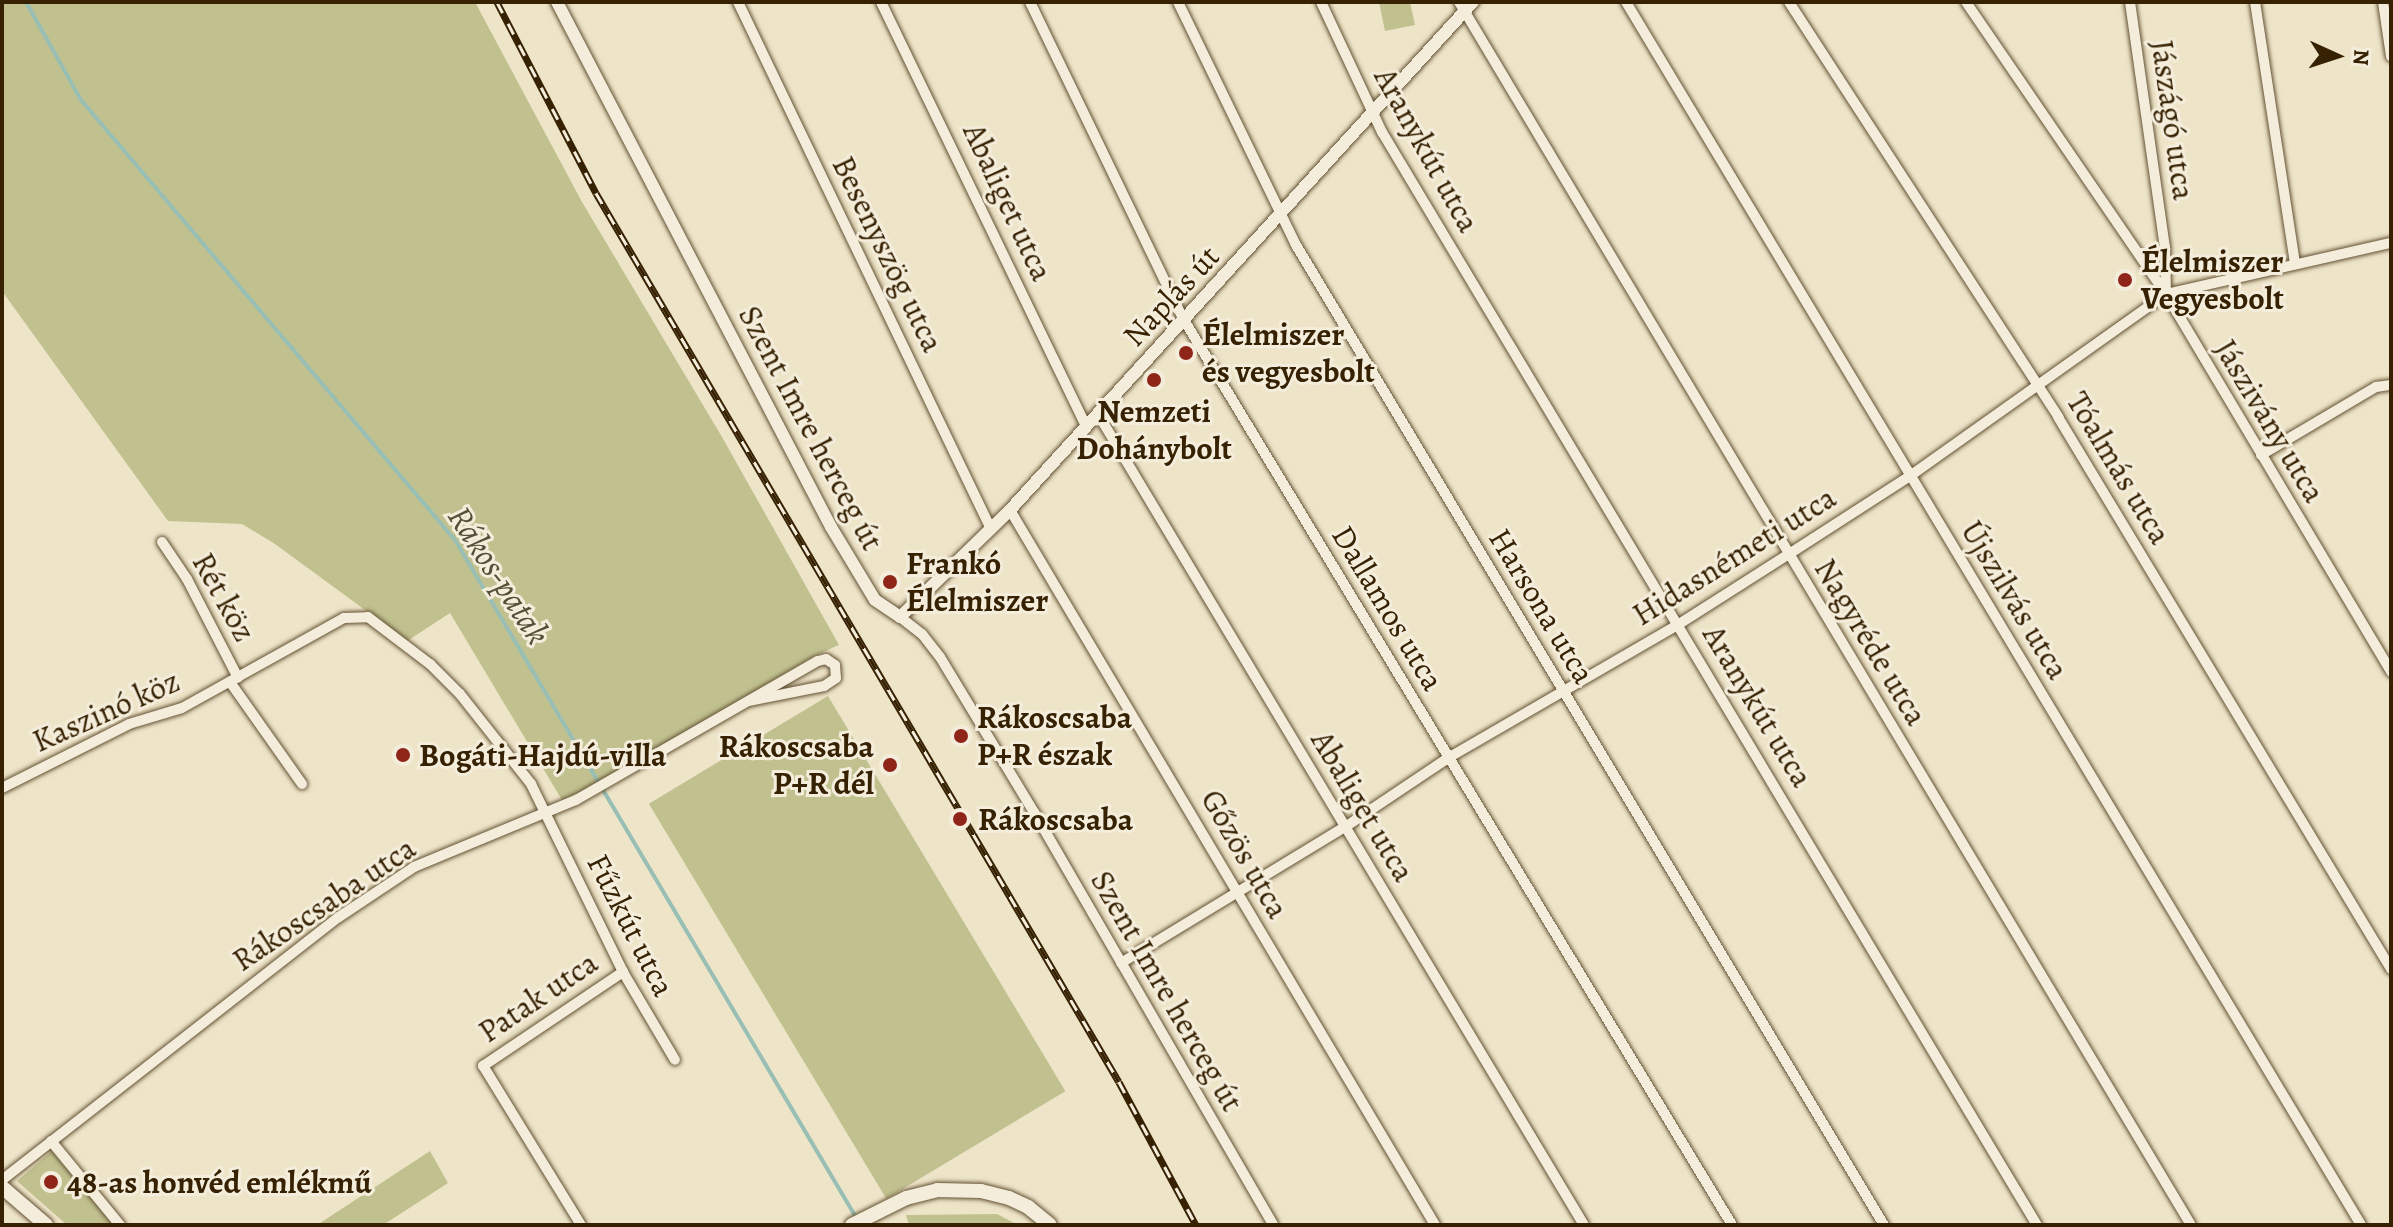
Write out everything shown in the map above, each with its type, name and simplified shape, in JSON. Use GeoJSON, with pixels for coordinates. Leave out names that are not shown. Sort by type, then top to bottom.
{"type":"FeatureCollection","features":[{"type":"Feature","properties":{"kind":"main road"},"geometry":{"type":"LineString","coordinates":[[2,1187],[46,1225]]}},
{"type":"Feature","properties":{"kind":"main road"},"geometry":{"type":"LineString","coordinates":[[852,1225],[906,1198],[937,1190],[981,1191],[1009,1198],[1028,1207],[1050,1225]]}},
{"type":"Feature","properties":{"kind":"street","name":"Szent Imre herceg út"},"geometry":{"type":"LineString","coordinates":[[557,2],[837,536],[875,600],[922,634],[940,657],[1273,1225]]}},
{"type":"Feature","properties":{"kind":"street","name":"Besenyszög utca"},"geometry":{"type":"LineString","coordinates":[[738,2],[991,529]]}},
{"type":"Feature","properties":{"kind":"street","name":"Abaliget utca"},"geometry":{"type":"LineString","coordinates":[[881,2],[1086,426]]}},
{"type":"Feature","properties":{"kind":"street","name":"Dallamos utca"},"geometry":{"type":"LineString","coordinates":[[1030,2],[1184,320],[1732,1225]]}},
{"type":"Feature","properties":{"kind":"street","name":"Harsona utca"},"geometry":{"type":"LineString","coordinates":[[1178,2],[1280,216],[1884,1225]]}},
{"type":"Feature","properties":{"kind":"street","name":"Aranykút utca"},"geometry":{"type":"LineString","coordinates":[[1321,2],[1372,113],[2037,1225]]}},
{"type":"Feature","properties":{"kind":"street","name":"Újszilvás utca"},"geometry":{"type":"LineString","coordinates":[[1626,2],[2361,1225]]}},
{"type":"Feature","properties":{"kind":"street","name":"Tóalmás utca"},"geometry":{"type":"LineString","coordinates":[[1789,2],[2038,386],[2391,969]]}},
{"type":"Feature","properties":{"kind":"street","name":"Jászivány utca"},"geometry":{"type":"LineString","coordinates":[[1966,2],[2166,294],[2391,672]]}},
{"type":"Feature","properties":{"kind":"street","name":"Jászágó utca"},"geometry":{"type":"LineString","coordinates":[[2130,2],[2165,247],[2166,294]]}},
{"type":"Feature","properties":{"kind":"street"},"geometry":{"type":"LineString","coordinates":[[2255,2],[2295,264]]}},
{"type":"Feature","properties":{"kind":"street"},"geometry":{"type":"LineString","coordinates":[[2383,2],[2391,56]]}},
{"type":"Feature","properties":{"kind":"street","name":"Naplás út"},"geometry":{"type":"LineString","coordinates":[[900,617],[1010,510],[1280,216],[1466,5]]}},
{"type":"Feature","properties":{"kind":"street","name":"Nagyréde utca"},"geometry":{"type":"LineString","coordinates":[[1466,5],[1789,554],[2191,1225]]}},
{"type":"Feature","properties":{"kind":"street","name":"Hidasnémeti utca"},"geometry":{"type":"LineString","coordinates":[[1121,963],[1236,890],[1345,827],[1448,758],[1679,624],[1789,554],[1910,476],[2166,294],[2391,243]]}},
{"type":"Feature","properties":{"kind":"street"},"geometry":{"type":"LineString","coordinates":[[2261,455],[2376,387],[2391,385]]}},
{"type":"Feature","properties":{"kind":"street","name":"Abaliget utca"},"geometry":{"type":"LineString","coordinates":[[1098,414],[1584,1225]]}},
{"type":"Feature","properties":{"kind":"street","name":"Gőzös utca"},"geometry":{"type":"LineString","coordinates":[[1010,510],[1435,1225]]}},
{"type":"Feature","properties":{"kind":"street","name":"Rét köz"},"geometry":{"type":"LineString","coordinates":[[162,542],[187,579],[234,680]]}},
{"type":"Feature","properties":{"kind":"street","name":"Kaszinó köz"},"geometry":{"type":"LineString","coordinates":[[2,788],[129,724],[182,708],[344,618],[368,617],[430,664],[460,694],[498,738],[531,784],[545,811]]}},
{"type":"Feature","properties":{"kind":"street","name":"Rákoscsaba utca"},"geometry":{"type":"LineString","coordinates":[[2,1180],[339,917],[414,867],[585,795],[818,661],[826,659],[835,665],[836,678],[824,686],[749,701]]}},
{"type":"Feature","properties":{"kind":"street","name":"Kaszinó köz"},"geometry":{"type":"LineString","coordinates":[[234,680],[302,784]]}},
{"type":"Feature","properties":{"kind":"street","name":"Fűzkút utca"},"geometry":{"type":"LineString","coordinates":[[545,811],[623,972],[675,1060]]}},
{"type":"Feature","properties":{"kind":"street","name":"Patak utca"},"geometry":{"type":"LineString","coordinates":[[581,1225],[483,1066],[623,972]]}},
{"type":"Feature","properties":{"kind":"street"},"geometry":{"type":"LineString","coordinates":[[51,1141],[120,1225]]}},
{"type":"Feature","properties":{"kind":"green space"},"geometry":{"type":"Polygon","coordinates":[[[2,2],[475,2],[582,202],[722,437],[839,645],[814,656],[618,774],[562,800],[450,613],[404,643],[387,626],[275,544],[242,524],[168,521],[2,291],[2,2]]]}},
{"type":"Feature","properties":{"kind":"green space"},"geometry":{"type":"Polygon","coordinates":[[[1379,2],[1410,2],[1415,25],[1385,31],[1379,2]]]}},
{"type":"Feature","properties":{"kind":"green space"},"geometry":{"type":"Polygon","coordinates":[[[828,696],[1065,1091],[886,1199],[649,804],[828,696]]]}},
{"type":"Feature","properties":{"kind":"green space"},"geometry":{"type":"Polygon","coordinates":[[[52,1151],[113,1225],[67,1225],[17,1181],[52,1151]]]}},
{"type":"Feature","properties":{"kind":"green space"},"geometry":{"type":"Polygon","coordinates":[[[430,1151],[448,1183],[383,1225],[317,1225],[430,1151]]]}},
{"type":"Feature","properties":{"kind":"green space"},"geometry":{"type":"Polygon","coordinates":[[[997,1214],[1018,1225],[909,1225],[906,1215],[997,1214]]]}},
{"type":"Feature","properties":{"kind":"waterway","name":"Rákos-patak"},"geometry":{"type":"LineString","coordinates":[[26,2],[81,100],[455,540],[857,1219]]}},
{"type":"Feature","properties":{"kind":"railway"},"geometry":{"type":"LineString","coordinates":[[497,2],[596,193],[1119,1082],[1196,1225]]}},
{"type":"Feature","properties":{"kind":"place","name":"Élelmiszer Vegyesbolt"},"geometry":{"type":"Point","coordinates":[2125,280]}},
{"type":"Feature","properties":{"kind":"place","name":"Élelmiszer és vegyesbolt"},"geometry":{"type":"Point","coordinates":[1186,353]}},
{"type":"Feature","properties":{"kind":"place","name":"Nemzeti Dohánybolt"},"geometry":{"type":"Point","coordinates":[1154,380]}},
{"type":"Feature","properties":{"kind":"place","name":"Frankó Élelmiszer"},"geometry":{"type":"Point","coordinates":[890,582]}},
{"type":"Feature","properties":{"kind":"place","name":"Rákoscsaba P+R észak"},"geometry":{"type":"Point","coordinates":[961,736]}},
{"type":"Feature","properties":{"kind":"place","name":"Bogáti-Hajdú-villa"},"geometry":{"type":"Point","coordinates":[403,755]}},
{"type":"Feature","properties":{"kind":"place","name":"Rákoscsaba P+R dél"},"geometry":{"type":"Point","coordinates":[890,765]}},
{"type":"Feature","properties":{"kind":"place","name":"Rákoscsaba"},"geometry":{"type":"Point","coordinates":[960,819]}},
{"type":"Feature","properties":{"kind":"place","name":"48-as honvéd emlékmű"},"geometry":{"type":"Point","coordinates":[51,1182]}}]}
